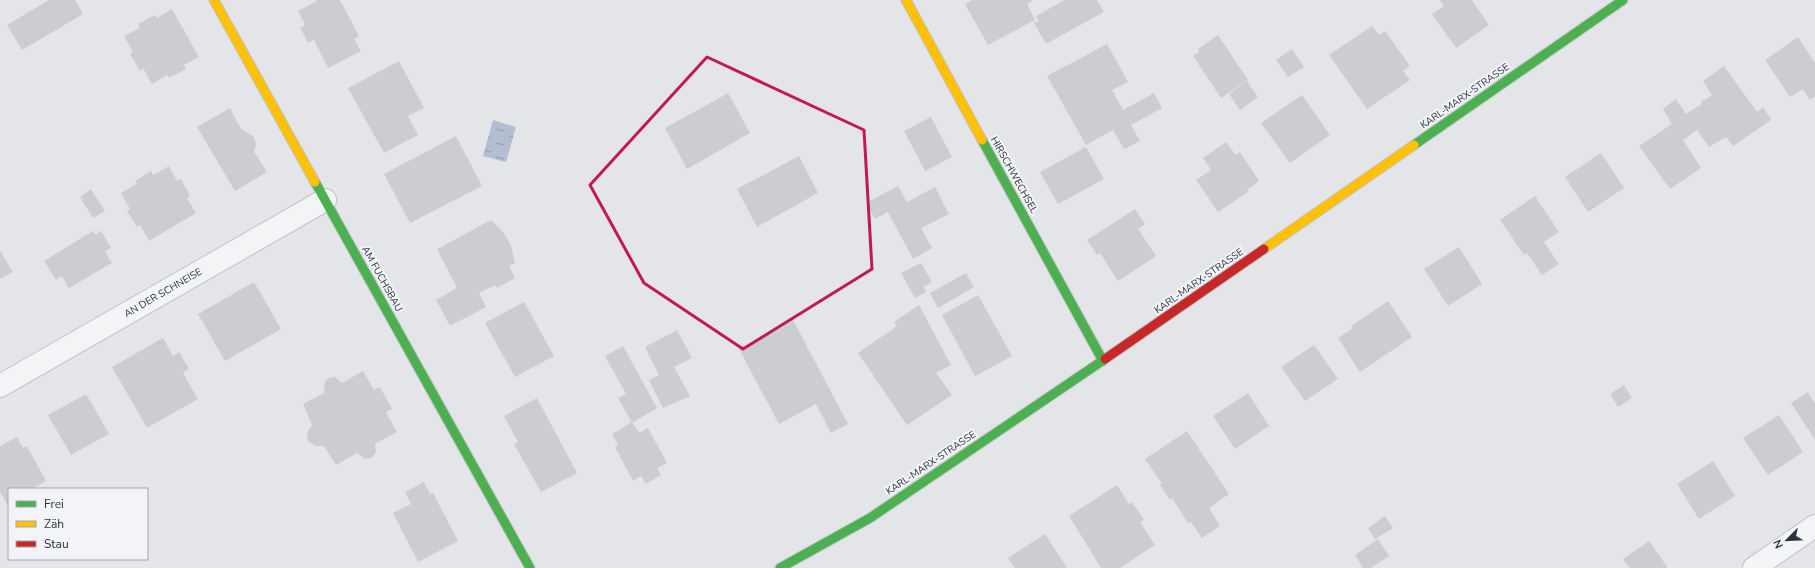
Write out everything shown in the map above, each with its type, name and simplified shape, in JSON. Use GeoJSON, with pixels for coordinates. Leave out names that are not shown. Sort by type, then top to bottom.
{"type":"FeatureCollection","features":[{"type":"Feature","properties":{"kind":"street","name":"AM FUCHSBAU"},"geometry":{"type":"LineString","coordinates":[[214,0],[530,568]]}},
{"type":"Feature","properties":{"kind":"street","name":"HIRSCHWECHSEL"},"geometry":{"type":"LineString","coordinates":[[906,0],[1103,361]]}},
{"type":"Feature","properties":{"kind":"street","name":"KARL-MARX-STRASSE"},"geometry":{"type":"LineString","coordinates":[[780,568],[870,518],[1103,361],[1624,0]]}},
{"type":"Feature","properties":{"kind":"street","name":"AN DER SCHNEISE"},"geometry":{"type":"LineString","coordinates":[[0,386],[325,200]]}},
{"type":"Feature","properties":{"kind":"street"},"geometry":{"type":"LineString","coordinates":[[1754,568],[1815,526]]}},
{"type":"Feature","properties":{"kind":"highlighted area"},"geometry":{"type":"Polygon","coordinates":[[[707,57],[864,130],[872,269],[743,349],[644,283],[590,185],[707,57]]]}},
{"type":"Feature","properties":{"kind":"water"},"geometry":{"type":"Polygon","coordinates":[[[493,120],[516,127],[506,162],[483,156],[493,120]]]}},
{"type":"Feature","properties":{"kind":"building"},"geometry":{"type":"Polygon","coordinates":[[[49,0],[75,0],[83,14],[22,50],[7,25],[49,0]]]}},
{"type":"Feature","properties":{"kind":"building"},"geometry":{"type":"Polygon","coordinates":[[[316,0],[340,0],[359,36],[354,39],[361,51],[328,68],[314,40],[308,43],[300,28],[305,25],[298,11],[317,1],[316,0]]]}},
{"type":"Feature","properties":{"kind":"building"},"geometry":{"type":"Polygon","coordinates":[[[972,0],[1033,0],[1027,4],[1035,20],[988,45],[965,4],[972,0]]]}},
{"type":"Feature","properties":{"kind":"building"},"geometry":{"type":"Polygon","coordinates":[[[1065,0],[1097,0],[1104,12],[1046,44],[1034,23],[1039,21],[1036,16],[1065,0]]]}},
{"type":"Feature","properties":{"kind":"building"},"geometry":{"type":"Polygon","coordinates":[[[1440,0],[1472,0],[1489,25],[1456,48],[1432,14],[1444,6],[1440,0]]]}},
{"type":"Feature","properties":{"kind":"building"},"geometry":{"type":"Polygon","coordinates":[[[172,9],[199,57],[184,65],[186,69],[169,78],[167,75],[152,84],[143,68],[140,71],[130,54],[133,52],[124,36],[140,28],[138,24],[155,15],[157,18],[172,9]]]}},
{"type":"Feature","properties":{"kind":"building"},"geometry":{"type":"Polygon","coordinates":[[[1372,26],[1379,35],[1385,31],[1410,66],[1403,71],[1410,80],[1367,109],[1329,55],[1372,26]]]}},
{"type":"Feature","properties":{"kind":"building"},"geometry":{"type":"Polygon","coordinates":[[[1218,35],[1248,80],[1221,98],[1193,56],[1199,52],[1198,49],[1218,35]]]}},
{"type":"Feature","properties":{"kind":"building"},"geometry":{"type":"Polygon","coordinates":[[[1798,37],[1815,63],[1815,96],[1810,100],[1803,89],[1790,97],[1765,60],[1798,37]]]}},
{"type":"Feature","properties":{"kind":"building"},"geometry":{"type":"Polygon","coordinates":[[[1107,44],[1128,82],[1112,90],[1123,110],[1154,93],[1162,108],[1131,125],[1140,141],[1124,149],[1113,130],[1086,145],[1047,76],[1107,44]]]}},
{"type":"Feature","properties":{"kind":"building"},"geometry":{"type":"Polygon","coordinates":[[[1292,49],[1304,67],[1288,77],[1276,60],[1292,49]]]}},
{"type":"Feature","properties":{"kind":"building"},"geometry":{"type":"Polygon","coordinates":[[[399,61],[424,108],[408,116],[418,135],[384,153],[348,88],[399,61]]]}},
{"type":"Feature","properties":{"kind":"building"},"geometry":{"type":"Polygon","coordinates":[[[1724,66],[1757,112],[1763,107],[1771,120],[1733,146],[1726,137],[1709,147],[1697,130],[1683,140],[1701,168],[1670,189],[1639,146],[1672,124],[1663,109],[1676,99],[1686,114],[1702,104],[1701,102],[1712,95],[1703,81],[1724,66]]]}},
{"type":"Feature","properties":{"kind":"building"},"geometry":{"type":"Polygon","coordinates":[[[1247,81],[1258,97],[1240,110],[1229,94],[1247,81]]]}},
{"type":"Feature","properties":{"kind":"building"},"geometry":{"type":"Polygon","coordinates":[[[728,93],[750,133],[687,169],[665,128],[728,93]]]}},
{"type":"Feature","properties":{"kind":"building"},"geometry":{"type":"Polygon","coordinates":[[[1302,95],[1330,135],[1290,163],[1261,123],[1302,95]]]}},
{"type":"Feature","properties":{"kind":"building"},"geometry":{"type":"Polygon","coordinates":[[[230,108],[241,129],[253,136],[256,144],[254,152],[267,172],[235,191],[197,127],[230,108]]]}},
{"type":"Feature","properties":{"kind":"building"},"geometry":{"type":"Polygon","coordinates":[[[931,117],[952,157],[925,171],[904,131],[931,117]]]}},
{"type":"Feature","properties":{"kind":"building"},"geometry":{"type":"Polygon","coordinates":[[[456,136],[482,186],[410,223],[384,174],[456,136]]]}},
{"type":"Feature","properties":{"kind":"building"},"geometry":{"type":"Polygon","coordinates":[[[1226,142],[1236,155],[1240,152],[1259,181],[1247,190],[1248,192],[1218,212],[1196,180],[1211,170],[1203,158],[1226,142]]]}},
{"type":"Feature","properties":{"kind":"building"},"geometry":{"type":"Polygon","coordinates":[[[1086,147],[1104,179],[1058,204],[1040,172],[1086,147]]]}},
{"type":"Feature","properties":{"kind":"building"},"geometry":{"type":"Polygon","coordinates":[[[1601,153],[1624,188],[1588,212],[1565,177],[1601,153]]]}},
{"type":"Feature","properties":{"kind":"building"},"geometry":{"type":"Polygon","coordinates":[[[799,156],[818,193],[757,227],[737,189],[799,156]]]}},
{"type":"Feature","properties":{"kind":"building"},"geometry":{"type":"Polygon","coordinates":[[[169,166],[177,181],[181,179],[190,196],[187,198],[196,213],[149,241],[140,225],[137,227],[127,211],[130,209],[121,193],[137,184],[135,181],[151,171],[153,175],[169,166]]]}},
{"type":"Feature","properties":{"kind":"building"},"geometry":{"type":"Polygon","coordinates":[[[898,186],[907,202],[935,187],[949,214],[921,228],[932,248],[913,259],[888,212],[875,219],[866,203],[898,186]]]}},
{"type":"Feature","properties":{"kind":"building"},"geometry":{"type":"Polygon","coordinates":[[[91,189],[105,211],[93,218],[80,197],[91,189]]]}},
{"type":"Feature","properties":{"kind":"building"},"geometry":{"type":"Polygon","coordinates":[[[1535,196],[1559,232],[1544,242],[1559,264],[1542,275],[1527,253],[1524,255],[1500,220],[1535,196]]]}},
{"type":"Feature","properties":{"kind":"building"},"geometry":{"type":"Polygon","coordinates":[[[1135,209],[1145,224],[1138,229],[1156,256],[1118,281],[1100,253],[1097,255],[1087,240],[1135,209]]]}},
{"type":"Feature","properties":{"kind":"building"},"geometry":{"type":"Polygon","coordinates":[[[491,220],[504,233],[511,246],[515,263],[509,266],[515,278],[497,288],[495,285],[479,293],[486,307],[450,326],[436,300],[457,288],[437,249],[491,220]]]}},
{"type":"Feature","properties":{"kind":"building"},"geometry":{"type":"Polygon","coordinates":[[[93,231],[95,235],[101,231],[111,248],[105,251],[112,263],[69,288],[62,276],[56,280],[44,261],[93,231]]]}},
{"type":"Feature","properties":{"kind":"building"},"geometry":{"type":"Polygon","coordinates":[[[1459,247],[1482,284],[1448,306],[1424,269],[1459,247]]]}},
{"type":"Feature","properties":{"kind":"building"},"geometry":{"type":"Polygon","coordinates":[[[0,251],[13,272],[0,279],[0,251]]]}},
{"type":"Feature","properties":{"kind":"building"},"geometry":{"type":"Polygon","coordinates":[[[921,263],[932,282],[923,287],[926,292],[915,298],[901,273],[921,263]]]}},
{"type":"Feature","properties":{"kind":"building"},"geometry":{"type":"Polygon","coordinates":[[[966,273],[974,287],[938,308],[930,293],[966,273]]]}},
{"type":"Feature","properties":{"kind":"building"},"geometry":{"type":"Polygon","coordinates":[[[254,282],[281,329],[225,361],[198,314],[254,282]]]}},
{"type":"Feature","properties":{"kind":"building"},"geometry":{"type":"Polygon","coordinates":[[[978,295],[1012,356],[975,376],[942,315],[978,295]]]}},
{"type":"Feature","properties":{"kind":"building"},"geometry":{"type":"Polygon","coordinates":[[[1388,301],[1412,337],[1360,372],[1338,338],[1353,328],[1351,326],[1388,301]]]}},
{"type":"Feature","properties":{"kind":"building"},"geometry":{"type":"Polygon","coordinates":[[[524,302],[554,356],[515,377],[485,323],[524,302]]]}},
{"type":"Feature","properties":{"kind":"building"},"geometry":{"type":"Polygon","coordinates":[[[919,305],[951,365],[936,373],[952,395],[907,425],[858,353],[897,326],[894,322],[919,305]]]}},
{"type":"Feature","properties":{"kind":"building"},"geometry":{"type":"Polygon","coordinates":[[[793,320],[848,424],[831,433],[816,404],[779,424],[739,349],[793,320]]]}},
{"type":"Feature","properties":{"kind":"building"},"geometry":{"type":"Polygon","coordinates":[[[677,330],[692,358],[674,367],[690,396],[663,408],[649,380],[659,375],[645,347],[677,330]]]}},
{"type":"Feature","properties":{"kind":"building"},"geometry":{"type":"Polygon","coordinates":[[[163,338],[173,356],[179,352],[189,369],[183,373],[198,399],[147,428],[112,367],[163,338]]]}},
{"type":"Feature","properties":{"kind":"building"},"geometry":{"type":"Polygon","coordinates":[[[1314,345],[1338,379],[1305,401],[1281,367],[1314,345]]]}},
{"type":"Feature","properties":{"kind":"building"},"geometry":{"type":"Polygon","coordinates":[[[623,346],[657,408],[632,423],[618,398],[626,394],[605,356],[623,346]]]}},
{"type":"Feature","properties":{"kind":"building"},"geometry":{"type":"Polygon","coordinates":[[[363,371],[374,390],[380,387],[392,409],[386,412],[397,432],[375,444],[376,452],[372,458],[365,459],[357,453],[336,465],[324,446],[315,446],[308,441],[307,432],[312,425],[303,404],[324,393],[325,381],[329,378],[335,377],[342,383],[363,371]]]}},
{"type":"Feature","properties":{"kind":"building"},"geometry":{"type":"Polygon","coordinates":[[[1624,385],[1632,398],[1618,407],[1610,394],[1624,385]]]}},
{"type":"Feature","properties":{"kind":"building"},"geometry":{"type":"Polygon","coordinates":[[[1808,392],[1815,404],[1815,440],[1791,403],[1808,392]]]}},
{"type":"Feature","properties":{"kind":"building"},"geometry":{"type":"Polygon","coordinates":[[[1248,393],[1269,426],[1235,449],[1213,416],[1248,393]]]}},
{"type":"Feature","properties":{"kind":"building"},"geometry":{"type":"Polygon","coordinates":[[[86,394],[109,434],[71,455],[48,415],[86,394]]]}},
{"type":"Feature","properties":{"kind":"building"},"geometry":{"type":"Polygon","coordinates":[[[537,398],[577,473],[541,492],[514,444],[518,442],[504,416],[537,398]]]}},
{"type":"Feature","properties":{"kind":"building"},"geometry":{"type":"Polygon","coordinates":[[[1779,415],[1803,452],[1768,475],[1743,438],[1779,415]]]}},
{"type":"Feature","properties":{"kind":"building"},"geometry":{"type":"Polygon","coordinates":[[[632,422],[639,433],[648,428],[667,463],[657,468],[661,475],[646,484],[641,476],[633,481],[615,447],[618,445],[612,434],[632,422]]]}},
{"type":"Feature","properties":{"kind":"building"},"geometry":{"type":"Polygon","coordinates":[[[1187,431],[1229,494],[1209,508],[1220,526],[1202,538],[1190,521],[1188,523],[1172,498],[1170,500],[1160,485],[1162,484],[1145,459],[1187,431]]]}},
{"type":"Feature","properties":{"kind":"building"},"geometry":{"type":"Polygon","coordinates":[[[17,437],[23,448],[27,446],[46,481],[34,488],[8,488],[7,504],[0,492],[0,446],[17,437]]]}},
{"type":"Feature","properties":{"kind":"building"},"geometry":{"type":"Polygon","coordinates":[[[1713,461],[1735,496],[1699,519],[1677,484],[1713,461]]]}},
{"type":"Feature","properties":{"kind":"building"},"geometry":{"type":"Polygon","coordinates":[[[424,482],[430,494],[433,493],[458,541],[418,562],[393,513],[411,504],[405,492],[424,482]]]}},
{"type":"Feature","properties":{"kind":"building"},"geometry":{"type":"Polygon","coordinates":[[[1117,485],[1129,504],[1132,502],[1144,520],[1140,522],[1155,545],[1120,568],[1101,568],[1069,516],[1117,485]]]}},
{"type":"Feature","properties":{"kind":"building"},"geometry":{"type":"Polygon","coordinates":[[[1385,516],[1393,528],[1375,539],[1368,528],[1385,516]]]}},
{"type":"Feature","properties":{"kind":"building"},"geometry":{"type":"Polygon","coordinates":[[[1045,534],[1067,568],[1015,568],[1008,558],[1045,534]]]}},
{"type":"Feature","properties":{"kind":"building"},"geometry":{"type":"Polygon","coordinates":[[[1378,539],[1389,556],[1371,568],[1363,568],[1355,555],[1378,539]]]}},
{"type":"Feature","properties":{"kind":"building"},"geometry":{"type":"Polygon","coordinates":[[[1649,541],[1668,568],[1630,568],[1623,559],[1649,541]]]}},
{"type":"Feature","properties":{"kind":"traffic: fast"},"geometry":{"type":"LineString","coordinates":[[1414,145],[1623,0]]}},
{"type":"Feature","properties":{"kind":"traffic: fast"},"geometry":{"type":"LineString","coordinates":[[982,140],[1103,361]]}},
{"type":"Feature","properties":{"kind":"traffic: fast"},"geometry":{"type":"LineString","coordinates":[[315,182],[530,568]]}},
{"type":"Feature","properties":{"kind":"traffic: fast"},"geometry":{"type":"LineString","coordinates":[[780,568],[870,518],[1105,359]]}},
{"type":"Feature","properties":{"kind":"traffic: slow"},"geometry":{"type":"LineString","coordinates":[[214,0],[315,182]]}},
{"type":"Feature","properties":{"kind":"traffic: slow"},"geometry":{"type":"LineString","coordinates":[[906,0],[982,140]]}},
{"type":"Feature","properties":{"kind":"traffic: slow"},"geometry":{"type":"LineString","coordinates":[[1264,249],[1414,145]]}},
{"type":"Feature","properties":{"kind":"traffic: jam"},"geometry":{"type":"LineString","coordinates":[[1105,359],[1264,249]]}}]}
